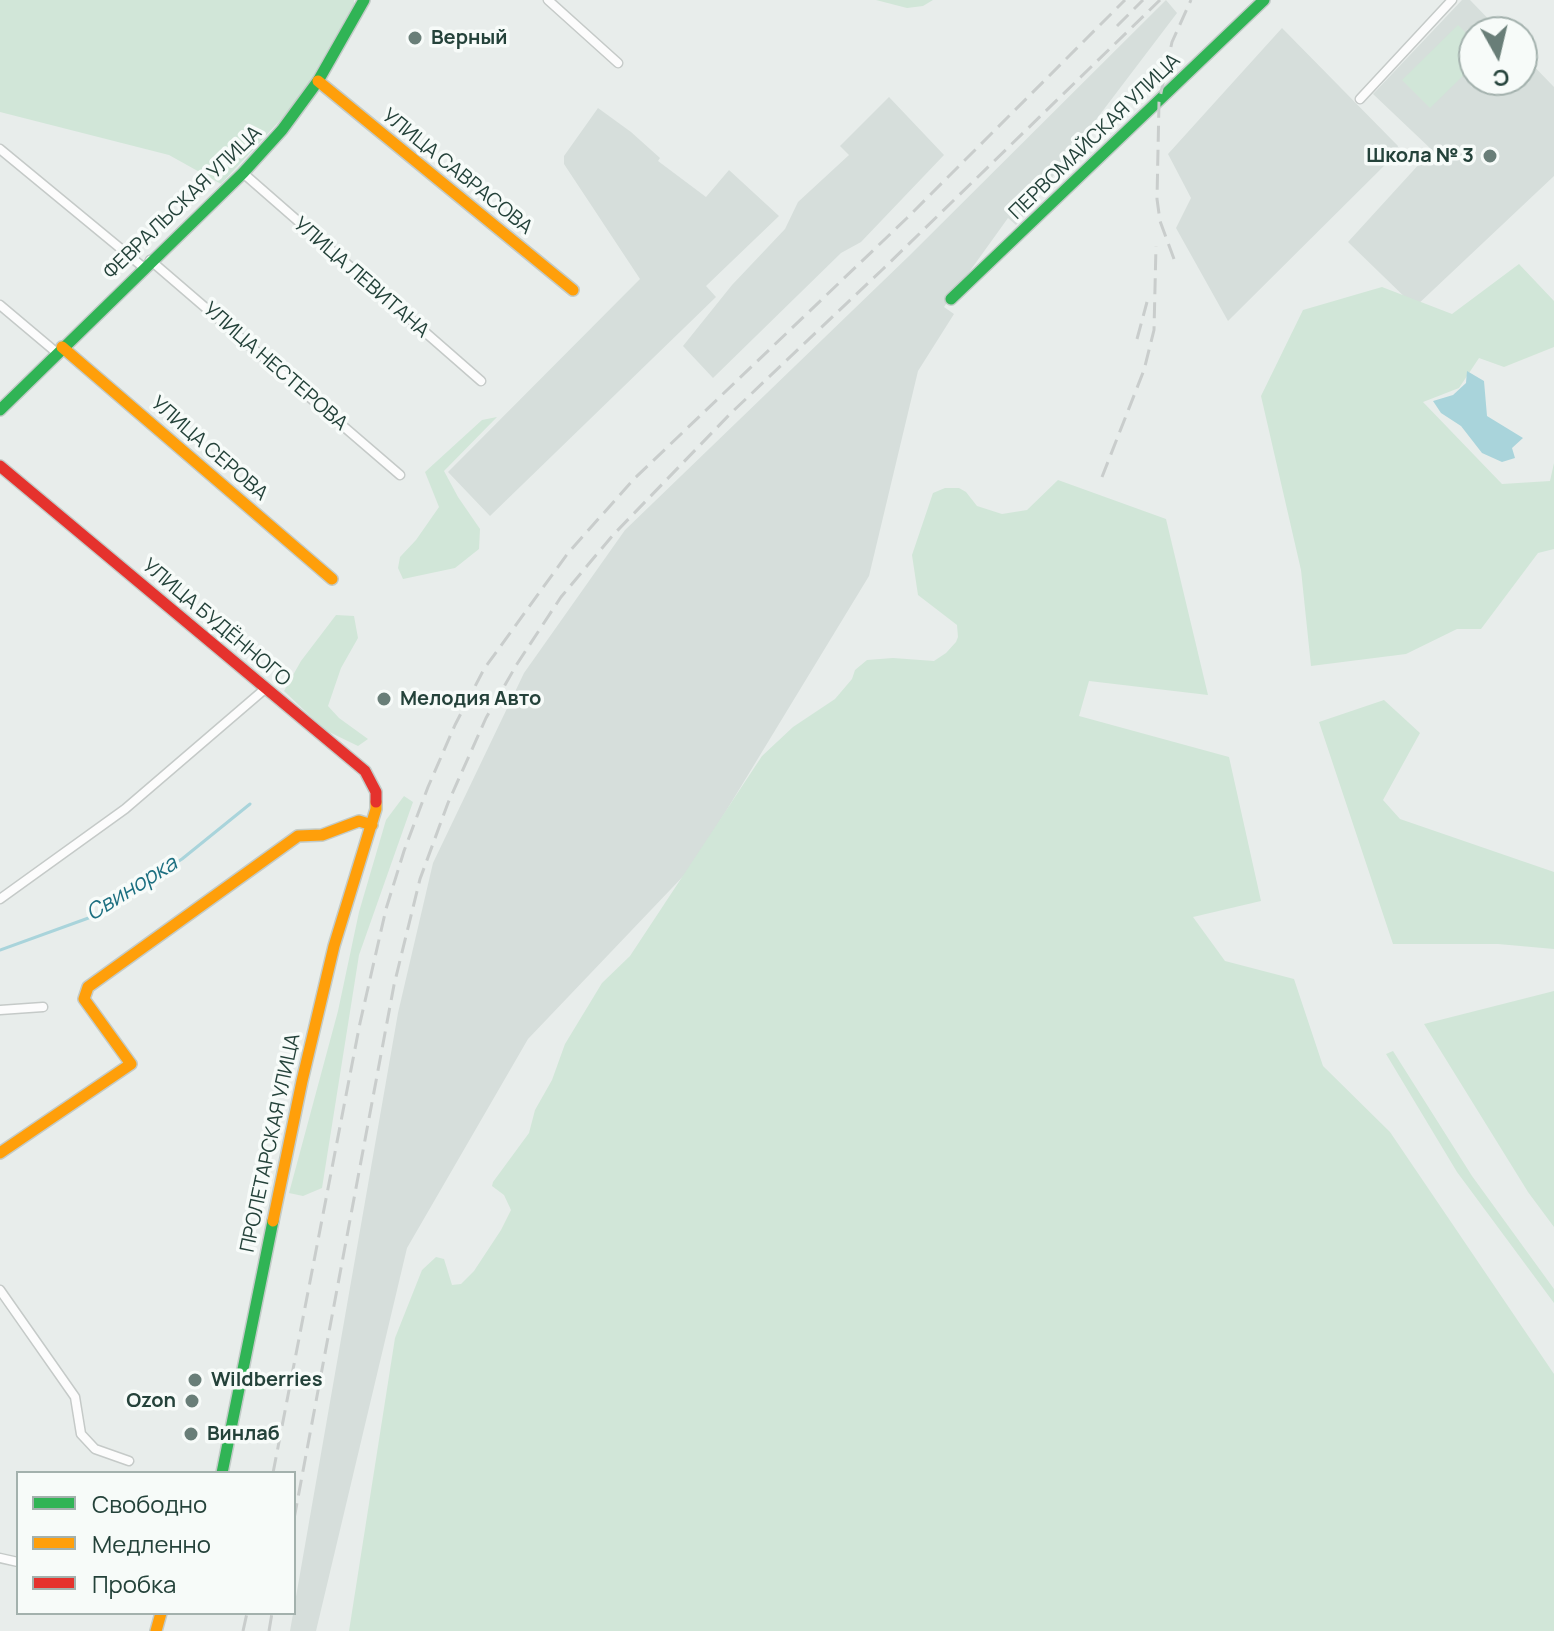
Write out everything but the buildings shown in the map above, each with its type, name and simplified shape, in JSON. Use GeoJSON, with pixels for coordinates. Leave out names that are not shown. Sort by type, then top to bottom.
{"type":"FeatureCollection","features":[{"type":"Feature","properties":{"kind":"main road","name":"ФЕВРАЛЬСКАЯ УЛИЦА"},"geometry":{"type":"LineString","coordinates":[[0,410],[243,173],[282,130],[318,81],[364,0]]}},
{"type":"Feature","properties":{"kind":"main road","name":"ПЕРВОМАЙСКАЯ УЛИЦА"},"geometry":{"type":"LineString","coordinates":[[951,299],[1264,0]]}},
{"type":"Feature","properties":{"kind":"main road","name":"УЛИЦА САВРАСОВА"},"geometry":{"type":"LineString","coordinates":[[318,81],[573,290]]}},
{"type":"Feature","properties":{"kind":"main road","name":"УЛИЦА СЕРОВА"},"geometry":{"type":"LineString","coordinates":[[59,350],[332,579]]}},
{"type":"Feature","properties":{"kind":"main road","name":"УЛИЦА БУДЁННОГО"},"geometry":{"type":"LineString","coordinates":[[0,466],[365,771],[372,779],[377,797],[372,825]]}},
{"type":"Feature","properties":{"kind":"main road"},"geometry":{"type":"LineString","coordinates":[[0,1153],[131,1064],[84,999],[88,987],[298,836],[322,835],[359,821],[372,825]]}},
{"type":"Feature","properties":{"kind":"main road","name":"ПРОЛЕТАРСКАЯ УЛИЦА"},"geometry":{"type":"LineString","coordinates":[[222,1471],[302,1081],[334,946],[372,825]]}},
{"type":"Feature","properties":{"kind":"street"},"geometry":{"type":"LineString","coordinates":[[548,0],[618,63]]}},
{"type":"Feature","properties":{"kind":"street"},"geometry":{"type":"LineString","coordinates":[[1360,99],[1452,0]]}},
{"type":"Feature","properties":{"kind":"street","name":"УЛИЦА НЕСТЕРОВА"},"geometry":{"type":"LineString","coordinates":[[0,149],[147,264],[400,475]]}},
{"type":"Feature","properties":{"kind":"street","name":"УЛИЦА ЛЕВИТАНА"},"geometry":{"type":"LineString","coordinates":[[243,173],[481,381]]}},
{"type":"Feature","properties":{"kind":"street","name":"УЛИЦА СЕРОВА"},"geometry":{"type":"LineString","coordinates":[[0,305],[59,350]]}},
{"type":"Feature","properties":{"kind":"street"},"geometry":{"type":"LineString","coordinates":[[0,899],[125,809],[266,688]]}},
{"type":"Feature","properties":{"kind":"street"},"geometry":{"type":"LineString","coordinates":[[0,1010],[43,1007]]}},
{"type":"Feature","properties":{"kind":"street"},"geometry":{"type":"LineString","coordinates":[[0,1290],[75,1397],[81,1434],[95,1449],[129,1461]]}},
{"type":"Feature","properties":{"kind":"shaded area"},"geometry":{"type":"Polygon","coordinates":[[[1166,0],[1177,13],[1016,225],[1008,218],[944,307],[954,314],[918,371],[869,576],[692,867],[528,1039],[407,1248],[316,1631],[290,1631],[293,1615],[296,1615],[296,1597],[398,1013],[433,863],[524,673],[625,530],[909,256],[1166,0]]]}},
{"type":"Feature","properties":{"kind":"shaded area","name":"Школа № 3"},"geometry":{"type":"Polygon","coordinates":[[[1462,0],[1470,0],[1486,16],[1458,16],[1458,96],[1538,96],[1538,70],[1554,87],[1554,176],[1415,307],[1348,242],[1432,150],[1373,94],[1462,0]]]}},
{"type":"Feature","properties":{"kind":"shaded area"},"geometry":{"type":"Polygon","coordinates":[[[1282,28],[1398,146],[1395,155],[1228,321],[1176,228],[1191,198],[1168,154],[1282,28]]]}},
{"type":"Feature","properties":{"kind":"shaded area"},"geometry":{"type":"Polygon","coordinates":[[[889,97],[944,155],[861,242],[841,253],[713,378],[683,346],[732,285],[785,229],[798,202],[849,155],[840,146],[889,97]]]}},
{"type":"Feature","properties":{"kind":"shaded area"},"geometry":{"type":"Polygon","coordinates":[[[598,108],[631,132],[660,158],[658,161],[706,197],[729,170],[779,216],[706,286],[716,297],[490,516],[448,472],[640,279],[564,164],[564,156],[598,108]]]}},
{"type":"Feature","properties":{"kind":"green space"},"geometry":{"type":"Polygon","coordinates":[[[0,0],[354,0],[354,4],[299,100],[221,184],[169,155],[0,112],[0,0]]]}},
{"type":"Feature","properties":{"kind":"green space"},"geometry":{"type":"Polygon","coordinates":[[[876,0],[933,0],[923,6],[907,8],[876,0]]]}},
{"type":"Feature","properties":{"kind":"green space"},"geometry":{"type":"Polygon","coordinates":[[[1458,25],[1458,81],[1430,108],[1402,80],[1458,25]]]}},
{"type":"Feature","properties":{"kind":"green space"},"geometry":{"type":"Polygon","coordinates":[[[1519,264],[1554,301],[1554,347],[1504,367],[1479,358],[1459,388],[1423,402],[1502,484],[1550,481],[1554,463],[1554,549],[1538,553],[1481,629],[1457,629],[1406,654],[1311,666],[1301,570],[1261,396],[1303,310],[1382,287],[1452,314],[1519,264]]]}},
{"type":"Feature","properties":{"kind":"green space"},"geometry":{"type":"Polygon","coordinates":[[[497,417],[444,471],[480,529],[479,549],[455,568],[403,579],[398,568],[400,557],[439,507],[425,472],[482,420],[497,417]]]}},
{"type":"Feature","properties":{"kind":"green space"},"geometry":{"type":"Polygon","coordinates":[[[1058,480],[1166,519],[1208,695],[1089,681],[1079,716],[1229,757],[1261,901],[1193,917],[1225,961],[1294,979],[1323,1066],[1390,1132],[1554,1374],[1554,1631],[349,1631],[395,1338],[422,1270],[436,1257],[444,1259],[452,1285],[461,1284],[474,1271],[511,1210],[504,1195],[492,1186],[493,1182],[529,1133],[535,1110],[552,1080],[565,1044],[602,983],[630,956],[762,756],[793,727],[835,699],[852,679],[855,670],[867,660],[934,661],[956,642],[957,625],[918,595],[912,555],[933,493],[945,488],[959,488],[977,506],[1002,514],[1027,510],[1058,480]]]}},
{"type":"Feature","properties":{"kind":"green space"},"geometry":{"type":"Polygon","coordinates":[[[336,615],[354,616],[358,638],[341,668],[328,706],[368,739],[358,746],[325,730],[284,691],[301,661],[336,615]]]}},
{"type":"Feature","properties":{"kind":"green space"},"geometry":{"type":"Polygon","coordinates":[[[1384,700],[1420,733],[1383,800],[1400,819],[1554,872],[1554,949],[1498,944],[1393,944],[1319,722],[1384,700]]]}},
{"type":"Feature","properties":{"kind":"green space"},"geometry":{"type":"Polygon","coordinates":[[[404,796],[413,802],[359,955],[322,1188],[303,1196],[289,1193],[338,1011],[359,912],[386,820],[404,796]]]}},
{"type":"Feature","properties":{"kind":"green space"},"geometry":{"type":"Polygon","coordinates":[[[1554,991],[1554,1227],[1528,1192],[1424,1024],[1554,991]]]}},
{"type":"Feature","properties":{"kind":"green space"},"geometry":{"type":"Polygon","coordinates":[[[1393,1051],[1472,1176],[1554,1289],[1554,1303],[1457,1172],[1386,1054],[1393,1051]]]}},
{"type":"Feature","properties":{"kind":"water"},"geometry":{"type":"Polygon","coordinates":[[[1467,371],[1484,381],[1487,416],[1523,438],[1512,448],[1515,458],[1502,462],[1482,453],[1461,426],[1441,413],[1433,401],[1453,395],[1466,383],[1467,371]]]}},
{"type":"Feature","properties":{"kind":"waterway","name":"Свинорка"},"geometry":{"type":"LineString","coordinates":[[0,950],[94,916],[182,859],[250,804]]}},
{"type":"Feature","properties":{"kind":"railway"},"geometry":{"type":"LineString","coordinates":[[273,1471],[360,1023],[386,909],[428,787],[484,669],[568,553],[634,479],[907,218],[1125,0]]}},
{"type":"Feature","properties":{"kind":"railway"},"geometry":{"type":"LineString","coordinates":[[1117,26],[1143,0]]}},
{"type":"Feature","properties":{"kind":"railway"},"geometry":{"type":"LineString","coordinates":[[296,1508],[394,985],[420,879],[448,803],[486,718],[561,597],[613,535],[731,413],[1160,0]]}},
{"type":"Feature","properties":{"kind":"railway"},"geometry":{"type":"LineString","coordinates":[[1174,259],[1160,221],[1157,199],[1159,102],[1172,42],[1191,0]]}},
{"type":"Feature","properties":{"kind":"railway"},"geometry":{"type":"LineString","coordinates":[[1102,477],[1144,370],[1154,330],[1156,246]]}},
{"type":"Feature","properties":{"kind":"railway"},"geometry":{"type":"LineString","coordinates":[[1137,339],[1147,302]]}},
{"type":"Feature","properties":{"kind":"railway"},"geometry":{"type":"LineString","coordinates":[[243,1631],[247,1615]]}},
{"type":"Feature","properties":{"kind":"railway"},"geometry":{"type":"LineString","coordinates":[[269,1631],[272,1615]]}},
{"type":"Feature","properties":{"kind":"traffic: fast"},"geometry":{"type":"LineString","coordinates":[[0,410],[243,173],[282,130],[318,81],[364,0]]}},
{"type":"Feature","properties":{"kind":"traffic: fast"},"geometry":{"type":"LineString","coordinates":[[951,299],[1264,0]]}},
{"type":"Feature","properties":{"kind":"traffic: fast"},"geometry":{"type":"LineString","coordinates":[[222,1471],[273,1221]]}},
{"type":"Feature","properties":{"kind":"traffic: slow"},"geometry":{"type":"LineString","coordinates":[[318,81],[573,290]]}},
{"type":"Feature","properties":{"kind":"traffic: slow"},"geometry":{"type":"LineString","coordinates":[[62,347],[332,579]]}},
{"type":"Feature","properties":{"kind":"traffic: slow"},"geometry":{"type":"LineString","coordinates":[[273,1221],[334,946],[376,802]]}},
{"type":"Feature","properties":{"kind":"traffic: slow"},"geometry":{"type":"LineString","coordinates":[[0,1153],[131,1064],[84,999],[88,987],[298,836],[322,835],[359,821],[372,825]]}},
{"type":"Feature","properties":{"kind":"traffic: slow"},"geometry":{"type":"LineString","coordinates":[[156,1631],[160,1615]]}},
{"type":"Feature","properties":{"kind":"traffic: jam"},"geometry":{"type":"LineString","coordinates":[[0,466],[365,771],[376,792],[376,802]]}},
{"type":"Feature","properties":{"kind":"place","name":"Верный"},"geometry":{"type":"Point","coordinates":[415,38]}},
{"type":"Feature","properties":{"kind":"place","name":"Школа № 3"},"geometry":{"type":"Point","coordinates":[1490,156]}},
{"type":"Feature","properties":{"kind":"place","name":"Мелодия Авто"},"geometry":{"type":"Point","coordinates":[384,699]}},
{"type":"Feature","properties":{"kind":"place","name":"Wildberries"},"geometry":{"type":"Point","coordinates":[195,1380]}},
{"type":"Feature","properties":{"kind":"place","name":"Ozon"},"geometry":{"type":"Point","coordinates":[192,1401]}},
{"type":"Feature","properties":{"kind":"place","name":"Винлаб"},"geometry":{"type":"Point","coordinates":[191,1434]}}]}
